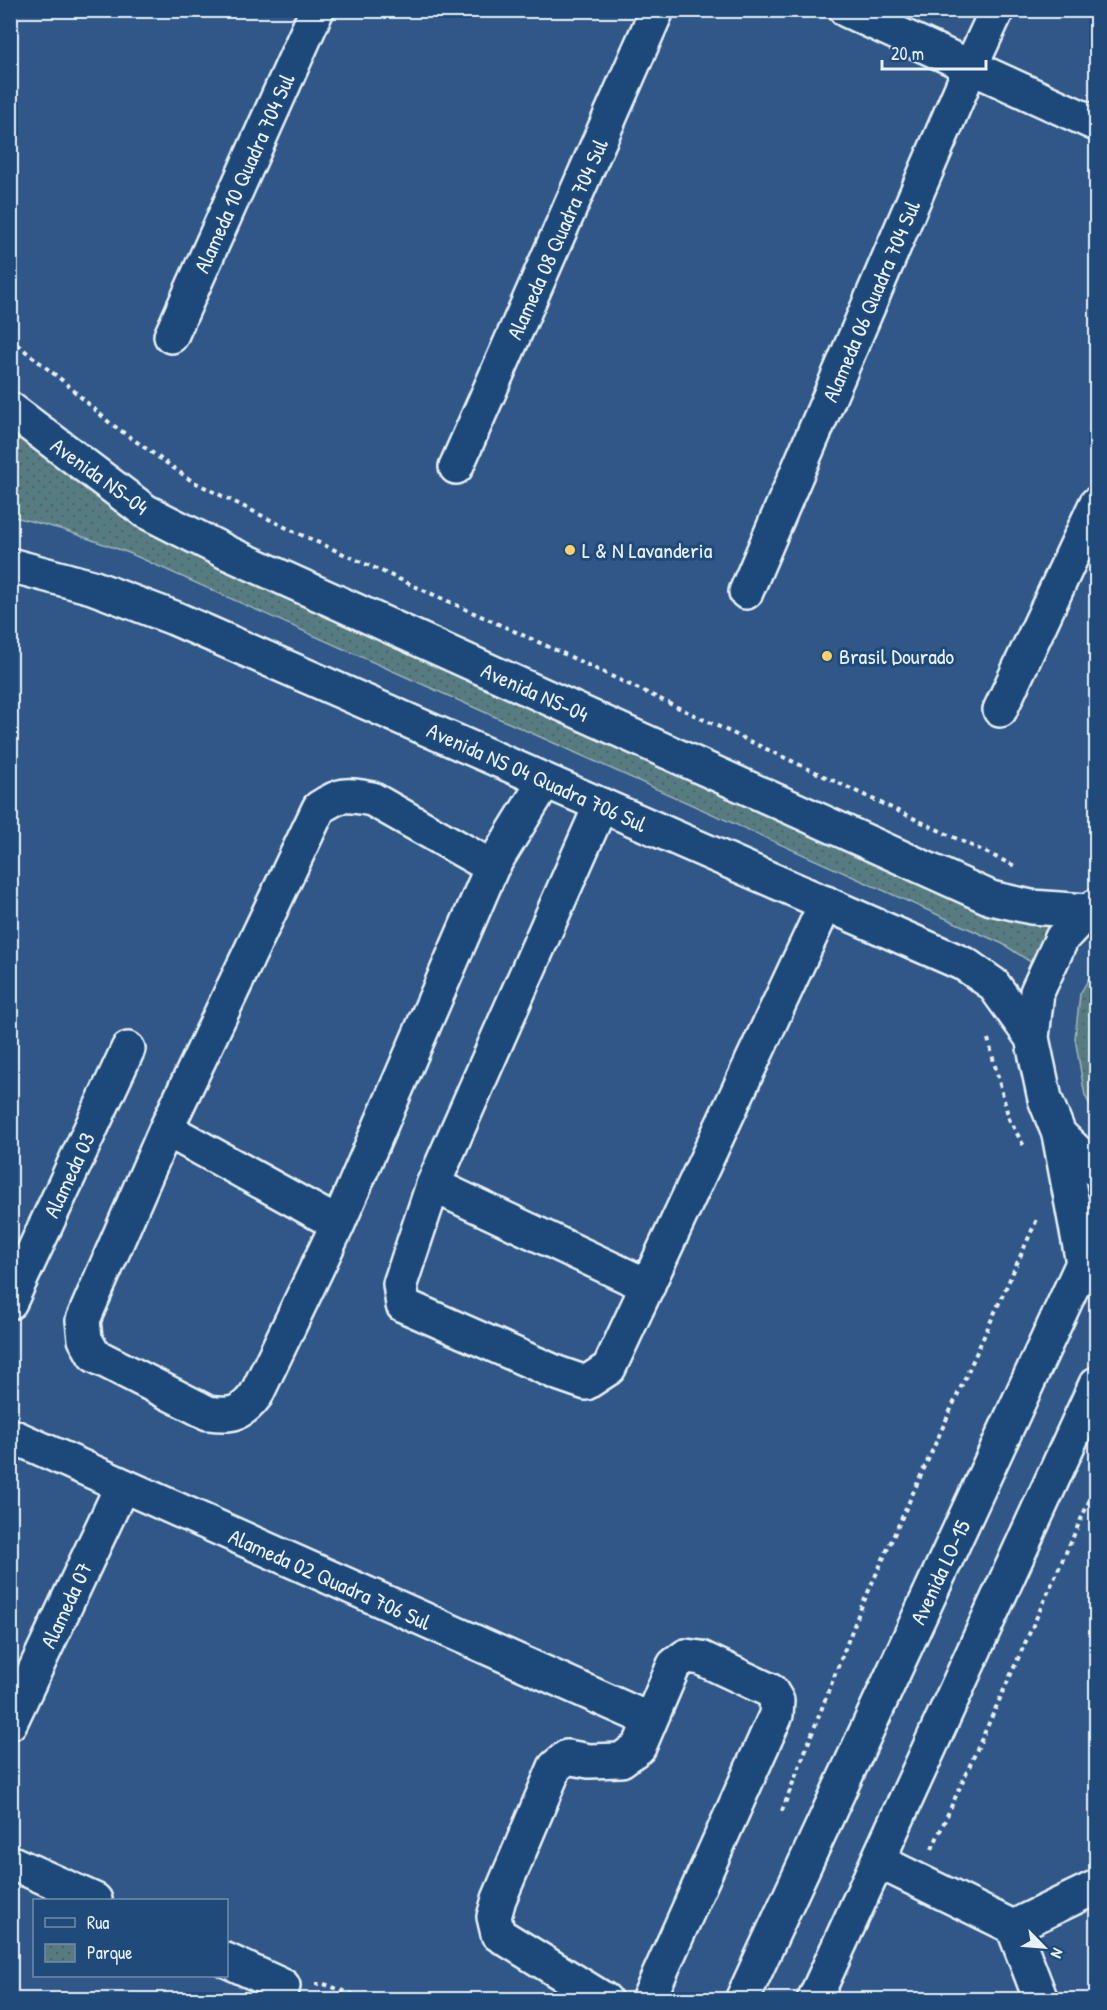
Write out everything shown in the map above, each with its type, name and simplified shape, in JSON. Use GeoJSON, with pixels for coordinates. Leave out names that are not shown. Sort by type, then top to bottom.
{"type":"FeatureCollection","features":[{"type":"Feature","properties":{"kind":"street","name":"Alameda 10 Quadra 704 Sul"},"geometry":{"type":"LineString","coordinates":[[171,336],[317,10]]}},
{"type":"Feature","properties":{"kind":"street","name":"Alameda 08 Quadra 704 Sul"},"geometry":{"type":"LineString","coordinates":[[456,467],[657,10]]}},
{"type":"Feature","properties":{"kind":"street"},"geometry":{"type":"LineString","coordinates":[[846,10],[1096,124]]}},
{"type":"Feature","properties":{"kind":"street","name":"Alameda 06 Quadra 704 Sul"},"geometry":{"type":"LineString","coordinates":[[746,592],[997,10]]}},
{"type":"Feature","properties":{"kind":"street","name":"Avenida NS-04"},"geometry":{"type":"LineString","coordinates":[[10,409],[145,511],[226,552],[991,898],[1031,907],[1092,909]]}},
{"type":"Feature","properties":{"kind":"street"},"geometry":{"type":"LineString","coordinates":[[1000,710],[1096,504]]}},
{"type":"Feature","properties":{"kind":"street","name":"Avenida NS 04 Quadra 706 Sul"},"geometry":{"type":"LineString","coordinates":[[10,565],[92,587],[174,618],[966,965],[993,984],[1032,1038]]}},
{"type":"Feature","properties":{"kind":"street"},"geometry":{"type":"LineString","coordinates":[[492,867],[372,799],[355,795],[335,796],[319,808],[166,1129],[82,1320],[85,1339],[94,1355],[208,1413],[229,1416],[247,1407],[256,1395],[338,1224],[492,867],[545,781]]}},
{"type":"Feature","properties":{"kind":"street"},"geometry":{"type":"LineString","coordinates":[[601,806],[433,1185],[400,1284],[403,1305],[557,1373],[586,1383],[609,1368],[825,903]]}},
{"type":"Feature","properties":{"kind":"street"},"geometry":{"type":"LineString","coordinates":[[1092,909],[1062,938],[1036,992],[1032,1038],[1045,1099],[1059,1134],[1096,1170]]}},
{"type":"Feature","properties":{"kind":"street","name":"Alameda 03"},"geometry":{"type":"LineString","coordinates":[[10,1302],[128,1049]]}},
{"type":"Feature","properties":{"kind":"street"},"geometry":{"type":"LineString","coordinates":[[166,1129],[338,1224]]}},
{"type":"Feature","properties":{"kind":"street","name":"Avenida LO-15"},"geometry":{"type":"LineString","coordinates":[[742,2000],[1083,1263],[1059,1134]]}},
{"type":"Feature","properties":{"kind":"street"},"geometry":{"type":"LineString","coordinates":[[433,1185],[648,1286]]}},
{"type":"Feature","properties":{"kind":"street"},"geometry":{"type":"LineString","coordinates":[[814,2000],[1096,1384]]}},
{"type":"Feature","properties":{"kind":"street","name":"Alameda 02 Quadra 706 Sul"},"geometry":{"type":"LineString","coordinates":[[10,1435],[650,1720]]}},
{"type":"Feature","properties":{"kind":"street","name":"Alameda 07"},"geometry":{"type":"LineString","coordinates":[[10,1723],[122,1486]]}},
{"type":"Feature","properties":{"kind":"street"},"geometry":{"type":"LineString","coordinates":[[605,2000],[498,1934],[494,1917],[499,1899],[555,1767],[567,1757],[589,1761],[621,1761],[639,1747],[674,1665],[686,1656],[701,1658],[771,1691],[777,1701],[776,1715],[648,2000]]}},
{"type":"Feature","properties":{"kind":"street"},"geometry":{"type":"LineString","coordinates":[[878,1861],[1013,1927],[1041,2000]]}},
{"type":"Feature","properties":{"kind":"street"},"geometry":{"type":"LineString","coordinates":[[10,1862],[93,1899]]}},
{"type":"Feature","properties":{"kind":"street"},"geometry":{"type":"LineString","coordinates":[[1013,1927],[1096,1887]]}},
{"type":"Feature","properties":{"kind":"street"},"geometry":{"type":"LineString","coordinates":[[228,1961],[283,1986]]}},
{"type":"Feature","properties":{"kind":"path"},"geometry":{"type":"LineString","coordinates":[[10,339],[63,381],[110,423],[192,481],[305,537],[558,651],[1022,869]]}},
{"type":"Feature","properties":{"kind":"path"},"geometry":{"type":"LineString","coordinates":[[987,1033],[1009,1119],[1030,1157]]}},
{"type":"Feature","properties":{"kind":"path"},"geometry":{"type":"LineString","coordinates":[[782,1811],[860,1610],[1039,1215]]}},
{"type":"Feature","properties":{"kind":"path"},"geometry":{"type":"LineString","coordinates":[[917,1882],[1096,1486]]}},
{"type":"Feature","properties":{"kind":"path"},"geometry":{"type":"LineString","coordinates":[[283,1986],[324,1984],[369,2000]]}},
{"type":"Feature","properties":{"kind":"green space"},"geometry":{"type":"Polygon","coordinates":[[[10,431],[98,497],[328,610],[1006,916],[1055,927],[1035,965],[1003,944],[129,553],[64,530],[11,516],[10,431]]]}},
{"type":"Feature","properties":{"kind":"green space"},"geometry":{"type":"Polygon","coordinates":[[[1096,966],[1096,1115],[1085,1096],[1075,1038],[1080,994],[1096,966]]]}},
{"type":"Feature","properties":{"kind":"place","name":"L & N Lavanderia"},"geometry":{"type":"Point","coordinates":[570,550]}},
{"type":"Feature","properties":{"kind":"place","name":"Brasil Dourado"},"geometry":{"type":"Point","coordinates":[827,656]}}]}
